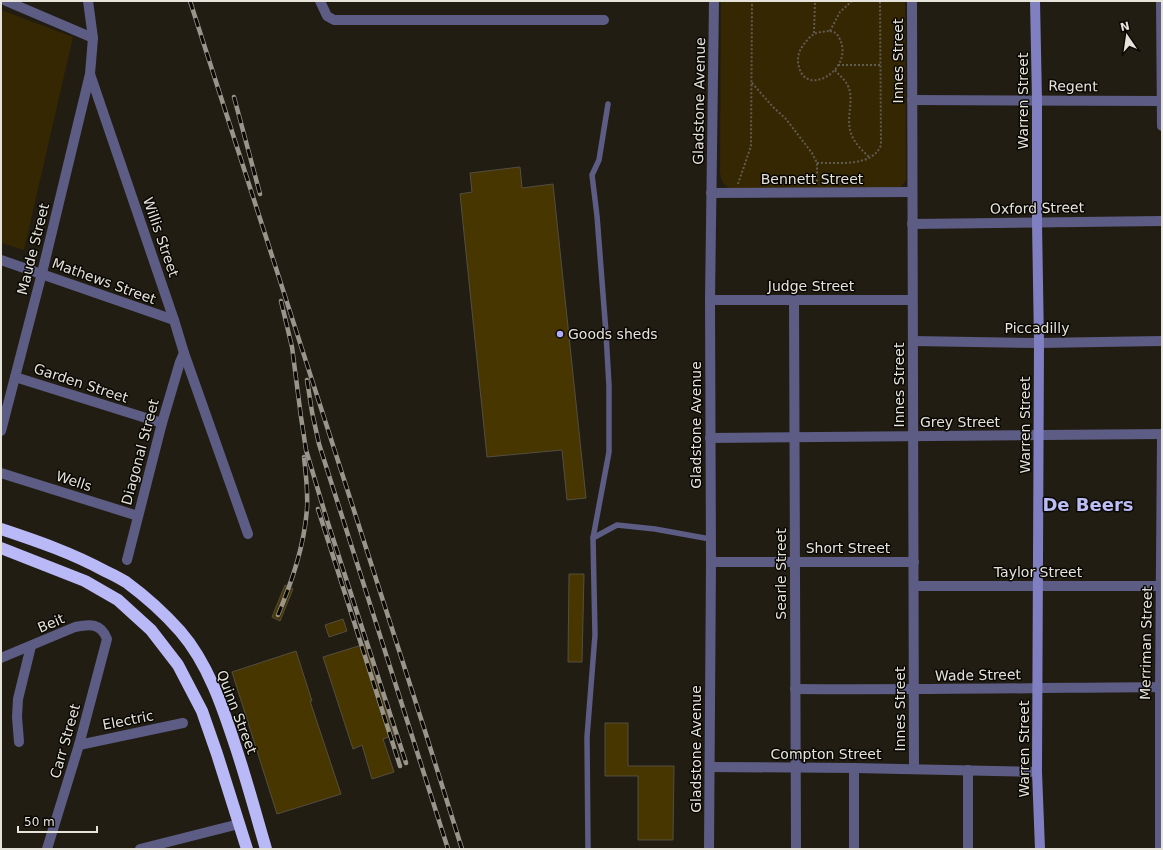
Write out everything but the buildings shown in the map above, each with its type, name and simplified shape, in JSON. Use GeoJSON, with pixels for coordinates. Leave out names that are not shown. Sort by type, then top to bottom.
{"type":"FeatureCollection","features":[{"type":"Feature","properties":{"kind":"highway","name":"Quinn Street"},"geometry":{"type":"LineString","coordinates":[[1,529],[47,544],[86,561],[125,582],[153,604],[180,632],[199,660],[215,689],[249,788],[266,849]]}},
{"type":"Feature","properties":{"kind":"highway"},"geometry":{"type":"LineString","coordinates":[[1,548],[85,581],[118,600],[151,630],[178,665],[202,711],[247,849]]}},
{"type":"Feature","properties":{"kind":"street"},"geometry":{"type":"LineString","coordinates":[[6,1],[93,38]]}},
{"type":"Feature","properties":{"kind":"street","name":"Willis Street"},"geometry":{"type":"LineString","coordinates":[[88,1],[93,38],[90,74],[184,353],[248,534]]}},
{"type":"Feature","properties":{"kind":"street"},"geometry":{"type":"LineString","coordinates":[[320,1],[326,16],[334,20],[604,20]]}},
{"type":"Feature","properties":{"kind":"street","name":"Gladstone Avenue"},"geometry":{"type":"LineString","coordinates":[[709,849],[711,562],[710,300],[714,1]]}},
{"type":"Feature","properties":{"kind":"street","name":"Innes Street"},"geometry":{"type":"LineString","coordinates":[[912,1],[914,769]]}},
{"type":"Feature","properties":{"kind":"street","name":"Warren Street"},"geometry":{"type":"LineString","coordinates":[[1035,1],[1039,342],[1037,772],[1040,849]]}},
{"type":"Feature","properties":{"kind":"street"},"geometry":{"type":"LineString","coordinates":[[1161,1],[1162,126]]}},
{"type":"Feature","properties":{"kind":"street","name":"Maude Street"},"geometry":{"type":"LineString","coordinates":[[1,431],[42,273],[90,74]]}},
{"type":"Feature","properties":{"kind":"street","name":"Regent"},"geometry":{"type":"LineString","coordinates":[[912,100],[1162,101]]}},
{"type":"Feature","properties":{"kind":"street","name":"Bennett Street"},"geometry":{"type":"LineString","coordinates":[[711,193],[912,192]]}},
{"type":"Feature","properties":{"kind":"street","name":"Oxford Street"},"geometry":{"type":"LineString","coordinates":[[912,224],[1162,221]]}},
{"type":"Feature","properties":{"kind":"street","name":"Mathews Street"},"geometry":{"type":"LineString","coordinates":[[1,260],[174,320]]}},
{"type":"Feature","properties":{"kind":"street","name":"Judge Street"},"geometry":{"type":"LineString","coordinates":[[710,300],[912,300]]}},
{"type":"Feature","properties":{"kind":"street","name":"Searle Street"},"geometry":{"type":"LineString","coordinates":[[794,300],[796,849]]}},
{"type":"Feature","properties":{"kind":"street","name":"Piccadilly"},"geometry":{"type":"LineString","coordinates":[[913,340],[1039,342],[1162,341]]}},
{"type":"Feature","properties":{"kind":"street","name":"Diagonal Street"},"geometry":{"type":"LineString","coordinates":[[127,560],[162,423],[184,353]]}},
{"type":"Feature","properties":{"kind":"street","name":"Garden Street"},"geometry":{"type":"LineString","coordinates":[[15,377],[162,423]]}},
{"type":"Feature","properties":{"kind":"street","name":"Grey Street"},"geometry":{"type":"LineString","coordinates":[[710,438],[1162,434]]}},
{"type":"Feature","properties":{"kind":"street","name":"Merriman Street"},"geometry":{"type":"LineString","coordinates":[[1160,849],[1162,438]]}},
{"type":"Feature","properties":{"kind":"street","name":"Wells"},"geometry":{"type":"LineString","coordinates":[[1,473],[138,516]]}},
{"type":"Feature","properties":{"kind":"street","name":"Short Street"},"geometry":{"type":"LineString","coordinates":[[711,562],[914,562]]}},
{"type":"Feature","properties":{"kind":"street","name":"Taylor Street"},"geometry":{"type":"LineString","coordinates":[[914,586],[1162,586]]}},
{"type":"Feature","properties":{"kind":"street","name":"Beit"},"geometry":{"type":"LineString","coordinates":[[1,658],[75,627],[90,625],[101,628],[107,639]]}},
{"type":"Feature","properties":{"kind":"street","name":"Carr Street"},"geometry":{"type":"LineString","coordinates":[[48,849],[107,639]]}},
{"type":"Feature","properties":{"kind":"street"},"geometry":{"type":"LineString","coordinates":[[20,742],[16,717],[18,699],[31,646]]}},
{"type":"Feature","properties":{"kind":"street","name":"Wade Street"},"geometry":{"type":"LineString","coordinates":[[795,689],[914,690],[1038,687],[1161,687]]}},
{"type":"Feature","properties":{"kind":"street","name":"Electric"},"geometry":{"type":"LineString","coordinates":[[78,745],[183,723]]}},
{"type":"Feature","properties":{"kind":"street","name":"Compton Street"},"geometry":{"type":"LineString","coordinates":[[710,767],[796,767],[1037,772]]}},
{"type":"Feature","properties":{"kind":"street"},"geometry":{"type":"LineString","coordinates":[[854,768],[854,849]]}},
{"type":"Feature","properties":{"kind":"street"},"geometry":{"type":"LineString","coordinates":[[968,770],[968,849]]}},
{"type":"Feature","properties":{"kind":"street"},"geometry":{"type":"LineString","coordinates":[[140,849],[239,824]]}},
{"type":"Feature","properties":{"kind":"lane"},"geometry":{"type":"LineString","coordinates":[[588,849],[587,738],[595,635],[593,538],[609,452],[609,386],[606,333],[597,216],[592,174],[599,160],[608,104]]}},
{"type":"Feature","properties":{"kind":"lane"},"geometry":{"type":"LineString","coordinates":[[593,538],[617,525],[655,529],[710,539]]}},
{"type":"Feature","properties":{"kind":"path"},"geometry":{"type":"LineString","coordinates":[[735,193],[751,146],[752,1]]}},
{"type":"Feature","properties":{"kind":"path"},"geometry":{"type":"LineString","coordinates":[[814,1],[814,33]]}},
{"type":"Feature","properties":{"kind":"path"},"geometry":{"type":"LineString","coordinates":[[830,31],[840,12],[852,1]]}},
{"type":"Feature","properties":{"kind":"path"},"geometry":{"type":"LineString","coordinates":[[817,163],[860,161],[875,155],[881,145],[880,1]]}},
{"type":"Feature","properties":{"kind":"path"},"geometry":{"type":"LineString","coordinates":[[830,31],[836,33],[843,44],[843,52],[838,65],[835,70],[825,79],[812,80],[804,77],[799,70],[797,61],[800,50],[809,37],[814,33],[830,31]]}},
{"type":"Feature","properties":{"kind":"path"},"geometry":{"type":"LineString","coordinates":[[838,65],[881,65]]}},
{"type":"Feature","properties":{"kind":"path"},"geometry":{"type":"LineString","coordinates":[[835,70],[848,85],[851,95],[848,116],[852,136],[859,147],[870,158]]}},
{"type":"Feature","properties":{"kind":"path"},"geometry":{"type":"LineString","coordinates":[[752,82],[773,107],[786,119],[812,153],[817,163],[818,193]]}},
{"type":"Feature","properties":{"kind":"shaded area"},"geometry":{"type":"Polygon","coordinates":[[[721,1],[905,1],[906,180],[901,187],[896,189],[732,189],[725,185],[722,181],[720,172],[721,1]]]}},
{"type":"Feature","properties":{"kind":"shaded area"},"geometry":{"type":"Polygon","coordinates":[[[1,10],[73,37],[24,250],[1,243],[1,10]]]}},
{"type":"Feature","properties":{"kind":"railway"},"geometry":{"type":"LineString","coordinates":[[190,1],[462,849]]}},
{"type":"Feature","properties":{"kind":"railway"},"geometry":{"type":"LineString","coordinates":[[234,97],[260,194]]}},
{"type":"Feature","properties":{"kind":"railway"},"geometry":{"type":"LineString","coordinates":[[281,301],[292,347],[306,450],[327,520],[406,763]]}},
{"type":"Feature","properties":{"kind":"railway"},"geometry":{"type":"LineString","coordinates":[[307,380],[319,444],[448,849]]}},
{"type":"Feature","properties":{"kind":"railway"},"geometry":{"type":"LineString","coordinates":[[278,615],[297,564],[303,537],[307,509],[304,457]]}},
{"type":"Feature","properties":{"kind":"railway"},"geometry":{"type":"LineString","coordinates":[[318,509],[400,766]]}},
{"type":"Feature","properties":{"kind":"place","name":"Goods sheds"},"geometry":{"type":"Point","coordinates":[560,334]}},
{"type":"Feature","properties":{"kind":"district","name":"De Beers"},"geometry":{"type":"Point","coordinates":[1088,504]}}]}
